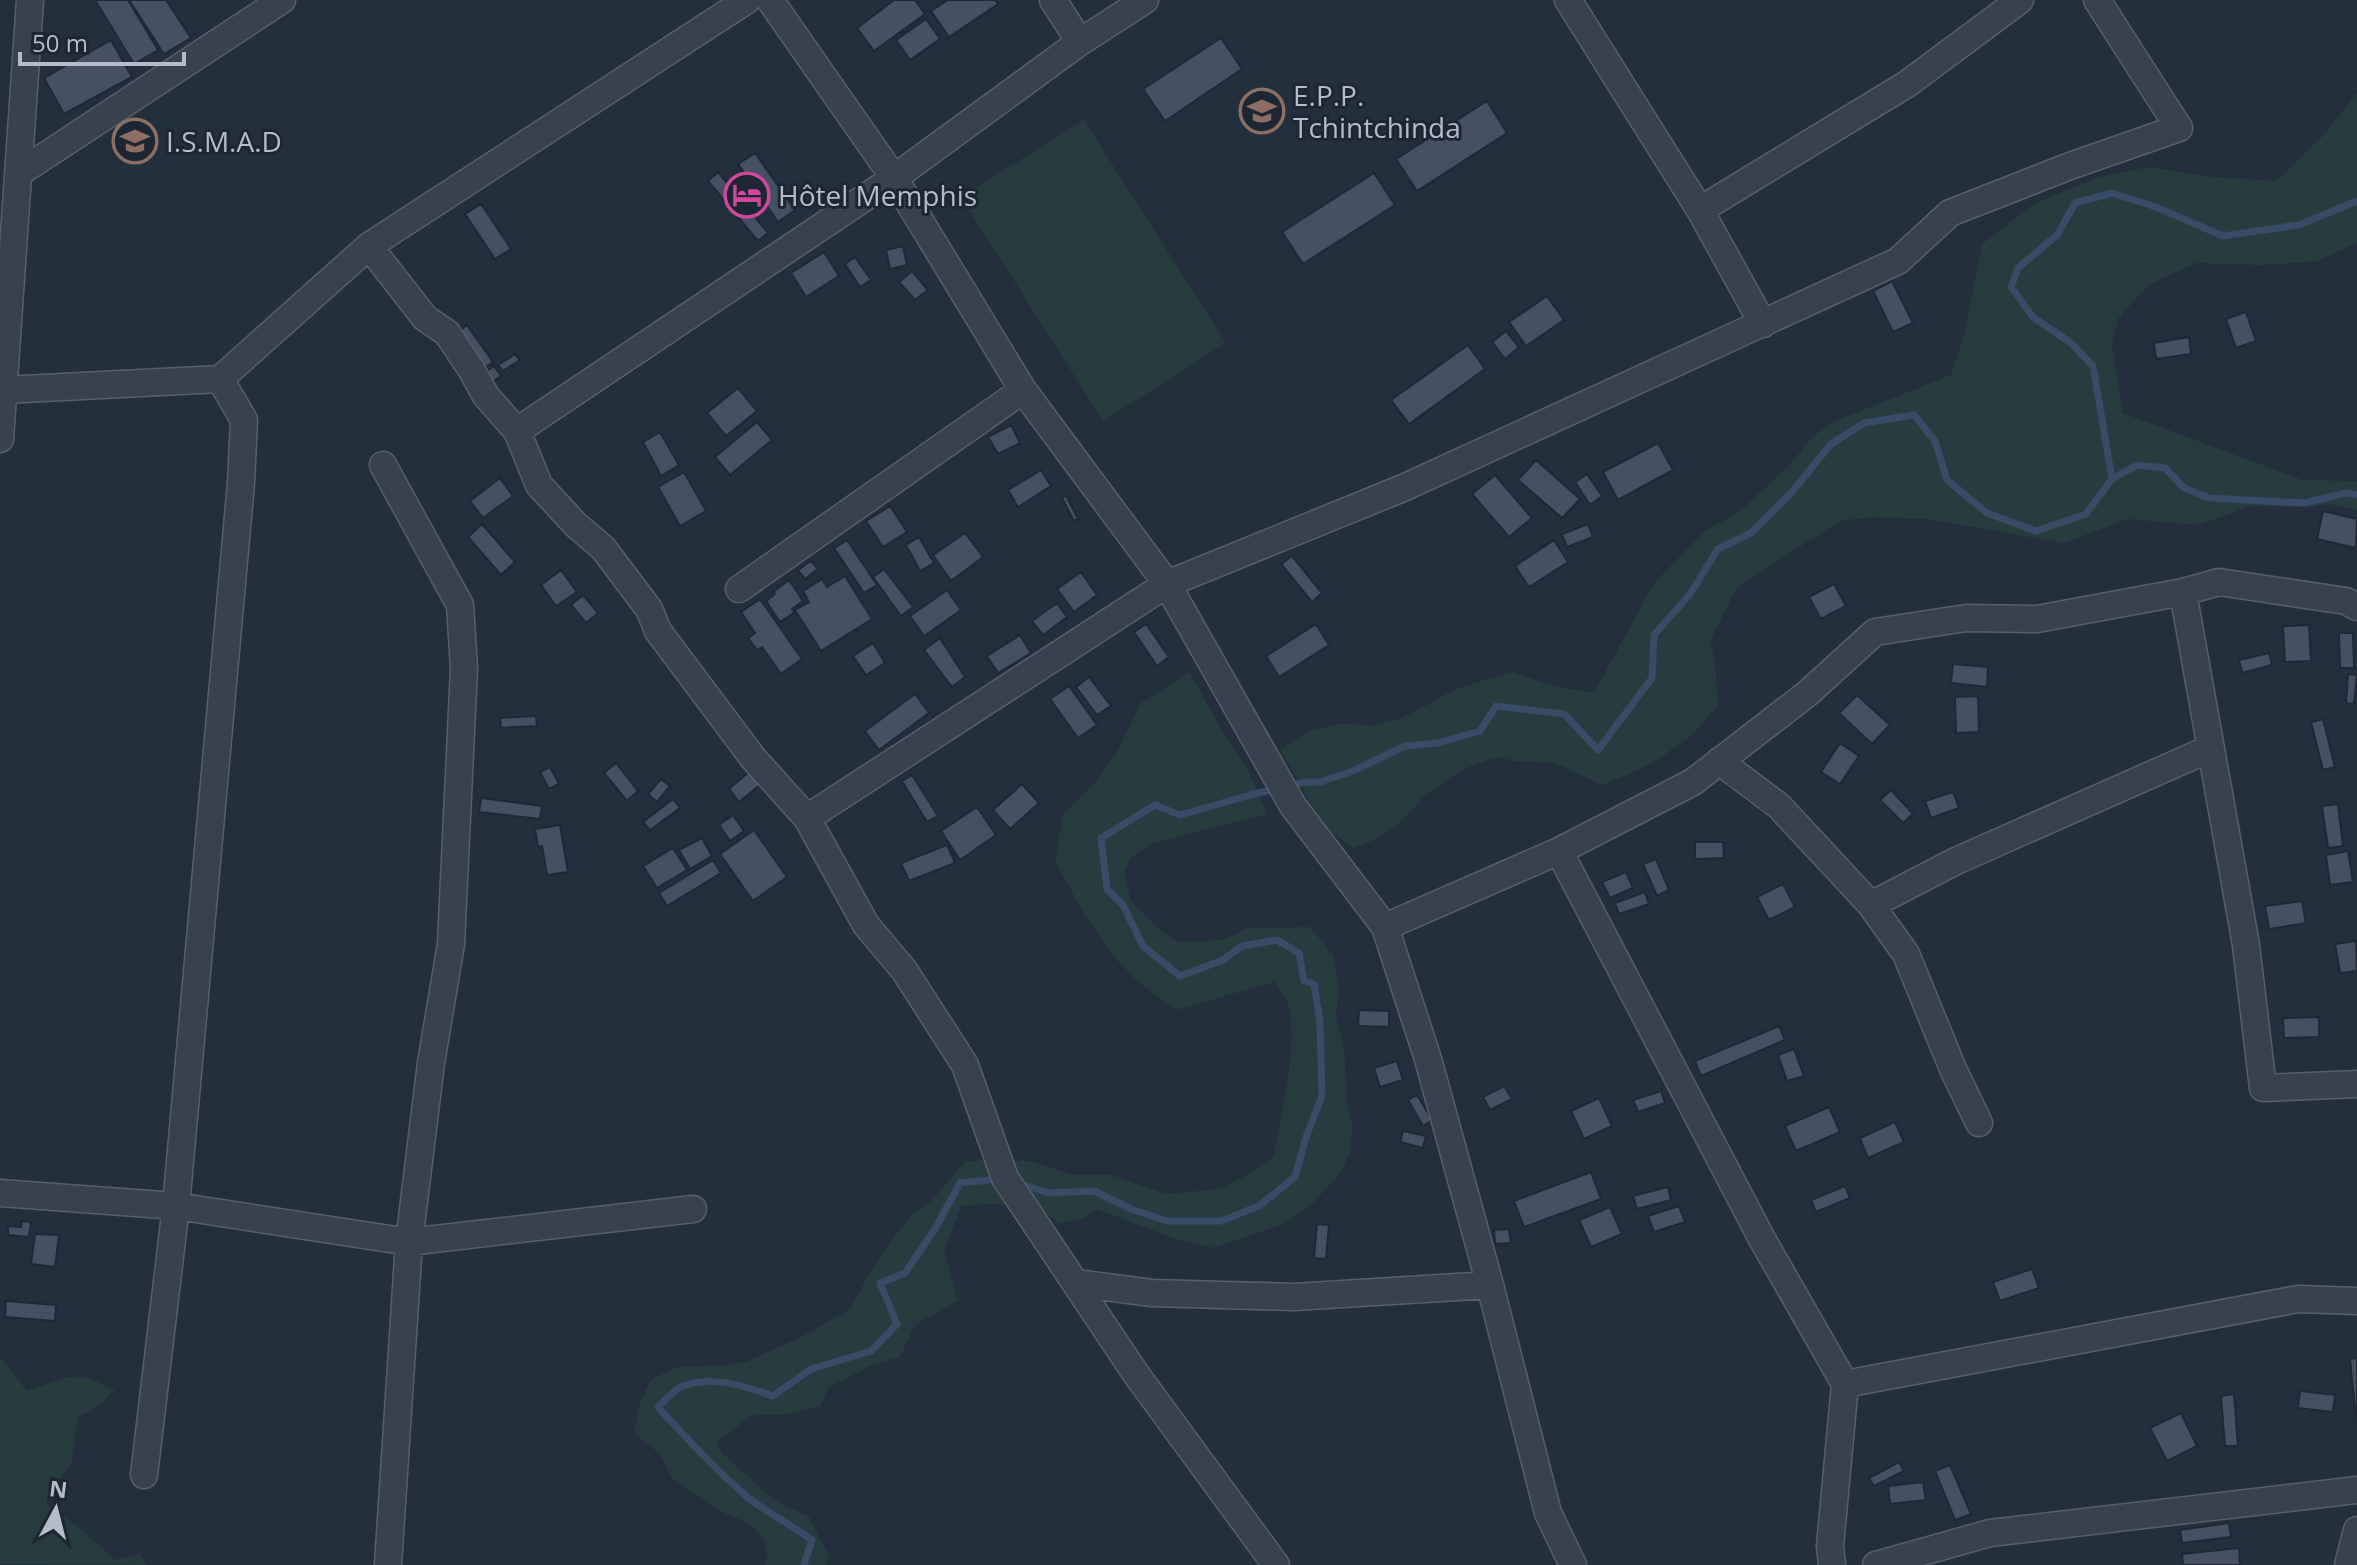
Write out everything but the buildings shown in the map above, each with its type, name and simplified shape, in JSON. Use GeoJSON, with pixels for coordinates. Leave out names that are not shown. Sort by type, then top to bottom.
{"type":"FeatureCollection","features":[{"type":"Feature","properties":{"kind":"street"},"geometry":{"type":"LineString","coordinates":[[0,439],[30,0]]}},
{"type":"Feature","properties":{"kind":"street"},"geometry":{"type":"LineString","coordinates":[[19,173],[282,0]]}},
{"type":"Feature","properties":{"kind":"street"},"geometry":{"type":"LineString","coordinates":[[4,390],[220,379],[369,246],[747,0]]}},
{"type":"Feature","properties":{"kind":"street"},"geometry":{"type":"LineString","coordinates":[[770,0],[894,178],[1023,390],[1167,584],[1293,806],[1385,927],[1428,1059],[1548,1513],[1573,1565]]}},
{"type":"Feature","properties":{"kind":"street"},"geometry":{"type":"LineString","coordinates":[[1053,0],[1080,42]]}},
{"type":"Feature","properties":{"kind":"street"},"geometry":{"type":"LineString","coordinates":[[517,431],[894,178],[1080,42],[1145,0]]}},
{"type":"Feature","properties":{"kind":"street"},"geometry":{"type":"LineString","coordinates":[[1568,0],[1700,210],[1763,324]]}},
{"type":"Feature","properties":{"kind":"street"},"geometry":{"type":"LineString","coordinates":[[1700,210],[1907,84],[2020,0]]}},
{"type":"Feature","properties":{"kind":"street"},"geometry":{"type":"LineString","coordinates":[[807,818],[1167,584],[1403,488],[1898,261],[1950,213],[2179,128],[2097,0]]}},
{"type":"Feature","properties":{"kind":"street"},"geometry":{"type":"LineString","coordinates":[[369,246],[425,318],[447,333],[486,396],[517,431],[539,485],[576,525],[603,548],[649,609],[658,631],[753,758],[807,818],[848,897],[866,925],[904,970],[965,1065],[1005,1178],[1136,1374],[1276,1565]]}},
{"type":"Feature","properties":{"kind":"street"},"geometry":{"type":"LineString","coordinates":[[144,1475],[176,1206],[241,483],[244,420],[220,379]]}},
{"type":"Feature","properties":{"kind":"street"},"geometry":{"type":"LineString","coordinates":[[739,589],[1023,390]]}},
{"type":"Feature","properties":{"kind":"street"},"geometry":{"type":"LineString","coordinates":[[383,465],[460,605],[464,668],[451,944],[431,1063],[409,1242],[388,1565]]}},
{"type":"Feature","properties":{"kind":"street"},"geometry":{"type":"LineString","coordinates":[[1385,927],[1559,851],[1693,782],[1808,693],[1875,632],[1966,618],[2037,619],[2183,592],[2219,582],[2346,601],[2357,607]]}},
{"type":"Feature","properties":{"kind":"street"},"geometry":{"type":"LineString","coordinates":[[2183,592],[2246,945],[2263,1088],[2357,1084]]}},
{"type":"Feature","properties":{"kind":"street"},"geometry":{"type":"LineString","coordinates":[[1871,905],[1980,850],[2209,749]]}},
{"type":"Feature","properties":{"kind":"street"},"geometry":{"type":"LineString","coordinates":[[1719,761],[1779,806],[1871,905],[1906,954],[1953,1069],[1979,1123]]}},
{"type":"Feature","properties":{"kind":"street"},"geometry":{"type":"LineString","coordinates":[[1559,851],[1762,1239],[1845,1384],[1830,1546],[1832,1565]]}},
{"type":"Feature","properties":{"kind":"street"},"geometry":{"type":"LineString","coordinates":[[0,1193],[176,1206],[409,1242],[693,1209]]}},
{"type":"Feature","properties":{"kind":"street"},"geometry":{"type":"LineString","coordinates":[[1076,1283],[1152,1293],[1294,1297],[1490,1285]]}},
{"type":"Feature","properties":{"kind":"street"},"geometry":{"type":"LineString","coordinates":[[1845,1384],[2298,1299],[2357,1301]]}},
{"type":"Feature","properties":{"kind":"street"},"geometry":{"type":"LineString","coordinates":[[1876,1565],[1990,1533],[2357,1490]]}},
{"type":"Feature","properties":{"kind":"street"},"geometry":{"type":"LineString","coordinates":[[2348,1565],[2357,1530]]}},
{"type":"Feature","properties":{"kind":"green space"},"geometry":{"type":"Polygon","coordinates":[[[2357,93],[2357,243],[2318,261],[2262,265],[2196,263],[2148,285],[2118,319],[2112,345],[2123,413],[2302,480],[2357,481],[2357,510],[2328,504],[2311,507],[2251,506],[2198,525],[2127,519],[2065,543],[1926,519],[1872,517],[1840,521],[1737,587],[1710,641],[1718,706],[1689,738],[1649,765],[1602,785],[1555,763],[1513,761],[1500,757],[1462,770],[1426,794],[1406,817],[1379,838],[1353,848],[1324,827],[1281,750],[1309,731],[1340,724],[1373,725],[1402,718],[1458,688],[1512,672],[1549,685],[1594,693],[1654,583],[1705,531],[1740,511],[1790,465],[1811,438],[1833,422],[1951,375],[1965,331],[1982,244],[2035,203],[2099,177],[2148,167],[2214,177],[2276,181],[2323,136],[2357,93]]]}},
{"type":"Feature","properties":{"kind":"green space"},"geometry":{"type":"Polygon","coordinates":[[[1084,120],[1226,343],[1103,421],[961,197],[1084,120]]]}},
{"type":"Feature","properties":{"kind":"green space"},"geometry":{"type":"Polygon","coordinates":[[[1190,672],[1218,724],[1248,769],[1267,814],[1153,843],[1131,857],[1124,873],[1131,901],[1157,928],[1177,942],[1223,940],[1248,928],[1310,927],[1333,955],[1339,989],[1336,1016],[1344,1046],[1347,1104],[1352,1124],[1351,1149],[1341,1172],[1312,1204],[1284,1224],[1213,1248],[1173,1238],[1097,1209],[1084,1218],[1060,1223],[1025,1207],[1000,1204],[961,1206],[944,1250],[958,1301],[915,1325],[900,1357],[872,1365],[829,1387],[820,1406],[784,1415],[753,1414],[716,1443],[723,1454],[774,1500],[809,1517],[828,1554],[827,1565],[764,1565],[768,1555],[763,1538],[748,1523],[724,1513],[672,1478],[660,1454],[634,1433],[640,1403],[651,1380],[677,1367],[731,1365],[748,1361],[799,1338],[850,1309],[872,1269],[913,1213],[930,1202],[966,1161],[1030,1161],[1072,1175],[1112,1175],[1166,1194],[1220,1189],[1274,1156],[1288,1080],[1291,1039],[1288,1004],[1282,992],[1274,982],[1176,1010],[1138,982],[1118,961],[1084,914],[1055,861],[1063,815],[1094,784],[1117,752],[1141,703],[1190,672]]]}},
{"type":"Feature","properties":{"kind":"green space"},"geometry":{"type":"Polygon","coordinates":[[[0,1357],[27,1391],[70,1377],[88,1379],[115,1390],[98,1406],[78,1417],[71,1464],[52,1488],[46,1504],[80,1528],[115,1560],[139,1554],[147,1565],[0,1564],[0,1357]]]}},
{"type":"Feature","properties":{"kind":"waterway"},"geometry":{"type":"LineString","coordinates":[[1019,1183],[1048,1193],[1094,1191],[1131,1209],[1167,1221],[1221,1221],[1259,1206],[1295,1177],[1322,1096],[1320,1022],[1314,984],[1304,981],[1299,953],[1277,940],[1242,946],[1223,960],[1180,976],[1143,946],[1123,905],[1107,889],[1101,838],[1155,805],[1180,815],[1305,782],[1320,782],[1353,771],[1405,746],[1438,743],[1480,731],[1496,706],[1564,714],[1598,750],[1652,678],[1654,635],[1690,594],[1718,549],[1751,533],[1792,492],[1831,444],[1864,423],[1914,415],[1935,441],[1947,480],[1987,513],[2036,531],[2086,514],[2112,479],[2093,366],[2071,343],[2033,317],[2011,287],[2018,268],[2058,234],[2075,203],[2112,193],[2156,207],[2223,236],[2299,225],[2357,201]]}},
{"type":"Feature","properties":{"kind":"waterway"},"geometry":{"type":"LineString","coordinates":[[2112,479],[2137,465],[2165,468],[2184,488],[2209,498],[2304,503],[2346,493],[2357,495]]}},
{"type":"Feature","properties":{"kind":"waterway"},"geometry":{"type":"LineString","coordinates":[[804,1565],[812,1540],[746,1496],[658,1407],[673,1392],[694,1383],[717,1382],[773,1396],[811,1369],[871,1351],[897,1324],[880,1283],[905,1273],[935,1229],[960,1183],[999,1179]]}},
{"type":"Feature","properties":{"kind":"place","name":"E.P.P. Tchintchinda"},"geometry":{"type":"Point","coordinates":[1262,111]}},
{"type":"Feature","properties":{"kind":"place","name":"I.S.M.A.D"},"geometry":{"type":"Point","coordinates":[135,141]}},
{"type":"Feature","properties":{"kind":"place","name":"Hôtel Memphis"},"geometry":{"type":"Point","coordinates":[747,195]}}]}
